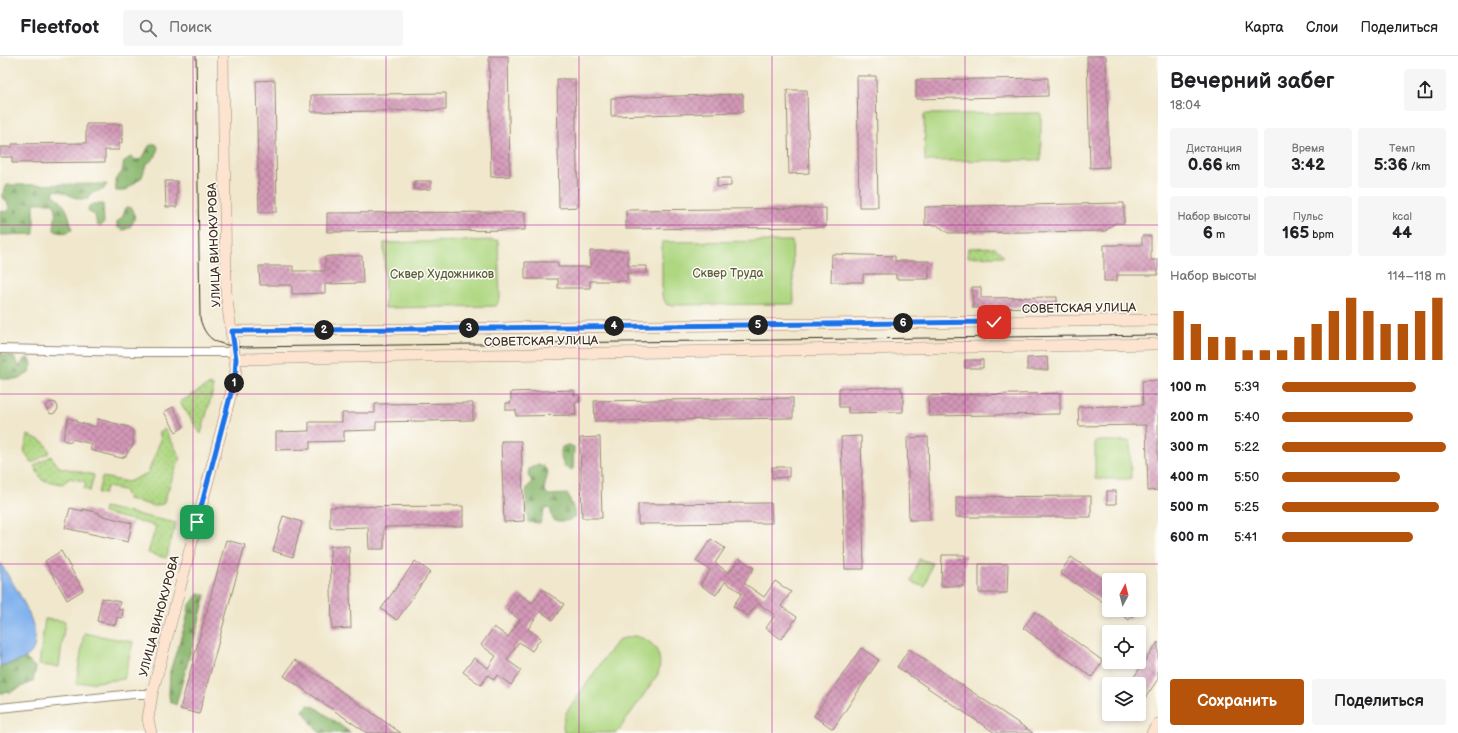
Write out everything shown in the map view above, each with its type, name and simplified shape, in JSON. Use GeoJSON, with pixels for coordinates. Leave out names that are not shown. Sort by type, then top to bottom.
{"type":"FeatureCollection","features":[{"type":"Feature","properties":{"kind":"main road","name":"УЛИЦА ВИНОКУРОВА"},"geometry":{"type":"LineString","coordinates":[[151,733],[148,719],[152,694],[235,378],[235,355],[226,292],[223,56]]}},
{"type":"Feature","properties":{"kind":"main road","name":"СОВЕТСКАЯ УЛИЦА"},"geometry":{"type":"LineString","coordinates":[[232,331],[1158,320]]}},
{"type":"Feature","properties":{"kind":"main road","name":"СОВЕТСКАЯ УЛИЦА"},"geometry":{"type":"LineString","coordinates":[[235,355],[1158,344]]}},
{"type":"Feature","properties":{"kind":"main road"},"geometry":{"type":"LineString","coordinates":[[1152,733],[1158,724]]}},
{"type":"Feature","properties":{"kind":"street"},"geometry":{"type":"LineString","coordinates":[[0,349],[235,355]]}},
{"type":"Feature","properties":{"kind":"street"},"geometry":{"type":"LineString","coordinates":[[0,708],[133,694],[152,694]]}},
{"type":"Feature","properties":{"kind":"green space"},"geometry":{"type":"Polygon","coordinates":[[[1041,113],[1041,160],[925,161],[924,114],[1041,113]]]}},
{"type":"Feature","properties":{"kind":"green space"},"geometry":{"type":"Polygon","coordinates":[[[156,144],[158,147],[156,156],[146,165],[142,177],[125,191],[116,191],[115,180],[122,172],[124,161],[131,157],[136,160],[142,159],[149,146],[156,144]]]}},
{"type":"Feature","properties":{"kind":"green space"},"geometry":{"type":"Polygon","coordinates":[[[107,184],[103,190],[94,192],[88,199],[79,199],[55,190],[53,194],[67,210],[70,219],[72,230],[68,232],[63,233],[54,230],[56,209],[53,203],[34,203],[34,234],[0,235],[0,211],[8,212],[8,204],[2,195],[7,185],[107,184]]]}},
{"type":"Feature","properties":{"kind":"green space"},"geometry":{"type":"Polygon","coordinates":[[[93,204],[103,204],[104,223],[101,226],[97,225],[95,215],[88,210],[89,206],[93,204]]]}},
{"type":"Feature","properties":{"kind":"green space"},"geometry":{"type":"Polygon","coordinates":[[[126,207],[132,208],[134,211],[134,221],[130,227],[123,230],[117,227],[117,222],[123,216],[126,207]]]}},
{"type":"Feature","properties":{"kind":"green space","name":"Сквер Художников"},"geometry":{"type":"Polygon","coordinates":[[[498,240],[500,298],[496,306],[385,308],[384,243],[498,240]]]}},
{"type":"Feature","properties":{"kind":"green space","name":"Сквер Труда"},"geometry":{"type":"Polygon","coordinates":[[[792,241],[794,304],[667,305],[662,296],[662,242],[792,241]]]}},
{"type":"Feature","properties":{"kind":"green space"},"geometry":{"type":"Polygon","coordinates":[[[995,247],[1004,256],[968,257],[968,248],[995,247]]]}},
{"type":"Feature","properties":{"kind":"green space"},"geometry":{"type":"Polygon","coordinates":[[[0,354],[13,356],[20,367],[23,360],[27,358],[31,360],[32,365],[29,373],[19,379],[0,379],[0,354]]]}},
{"type":"Feature","properties":{"kind":"green space"},"geometry":{"type":"Polygon","coordinates":[[[210,384],[213,386],[213,390],[201,434],[180,402],[210,384]]]}},
{"type":"Feature","properties":{"kind":"green space"},"geometry":{"type":"Polygon","coordinates":[[[165,429],[180,457],[163,504],[154,506],[128,499],[124,490],[106,487],[104,494],[98,493],[102,477],[128,482],[148,473],[161,439],[159,432],[165,429]]]}},
{"type":"Feature","properties":{"kind":"green space"},"geometry":{"type":"Polygon","coordinates":[[[28,435],[44,442],[50,452],[32,463],[24,451],[28,435]]]}},
{"type":"Feature","properties":{"kind":"green space"},"geometry":{"type":"Polygon","coordinates":[[[1095,441],[1130,441],[1131,479],[1095,479],[1095,441]]]}},
{"type":"Feature","properties":{"kind":"green space"},"geometry":{"type":"Polygon","coordinates":[[[568,445],[574,447],[573,469],[570,470],[564,466],[560,455],[562,447],[568,445]]]}},
{"type":"Feature","properties":{"kind":"green space"},"geometry":{"type":"Polygon","coordinates":[[[51,456],[59,467],[94,475],[90,491],[84,489],[86,482],[70,478],[62,484],[42,480],[34,466],[51,456]]]}},
{"type":"Feature","properties":{"kind":"green space"},"geometry":{"type":"Polygon","coordinates":[[[538,464],[543,466],[548,472],[544,489],[548,495],[568,494],[575,516],[573,518],[565,521],[554,520],[551,515],[551,509],[545,508],[540,523],[528,522],[526,496],[527,488],[532,482],[528,475],[529,469],[538,464]]]}},
{"type":"Feature","properties":{"kind":"green space"},"geometry":{"type":"Polygon","coordinates":[[[104,507],[176,523],[166,558],[148,553],[156,526],[103,513],[104,507]]]}},
{"type":"Feature","properties":{"kind":"green space"},"geometry":{"type":"Polygon","coordinates":[[[919,559],[932,563],[925,587],[911,582],[919,559]]]}},
{"type":"Feature","properties":{"kind":"green space"},"geometry":{"type":"Polygon","coordinates":[[[198,594],[206,595],[176,705],[170,702],[170,671],[186,622],[189,606],[198,594]]]}},
{"type":"Feature","properties":{"kind":"green space"},"geometry":{"type":"Polygon","coordinates":[[[45,619],[65,621],[59,667],[39,665],[45,619]]]}},
{"type":"Feature","properties":{"kind":"green space"},"geometry":{"type":"Polygon","coordinates":[[[84,633],[133,642],[124,679],[76,684],[84,633]]]}},
{"type":"Feature","properties":{"kind":"green space"},"geometry":{"type":"Polygon","coordinates":[[[634,636],[652,644],[658,654],[660,667],[658,674],[617,733],[564,733],[563,725],[566,713],[613,646],[621,639],[634,636]]]}},
{"type":"Feature","properties":{"kind":"green space"},"geometry":{"type":"Polygon","coordinates":[[[25,658],[36,668],[33,681],[11,692],[0,693],[0,666],[15,663],[25,658]]]}},
{"type":"Feature","properties":{"kind":"green space"},"geometry":{"type":"Polygon","coordinates":[[[308,705],[315,707],[351,733],[320,733],[314,727],[303,710],[308,705]]]}},
{"type":"Feature","properties":{"kind":"water"},"geometry":{"type":"Polygon","coordinates":[[[0,563],[26,607],[35,633],[35,644],[28,656],[17,662],[0,666],[0,563]]]}},
{"type":"Feature","properties":{"kind":"building"},"geometry":{"type":"Polygon","coordinates":[[[489,56],[508,56],[510,176],[491,177],[489,56]]]}},
{"type":"Feature","properties":{"kind":"building"},"geometry":{"type":"Polygon","coordinates":[[[1087,56],[1106,56],[1109,167],[1090,168],[1087,56]]]}},
{"type":"Feature","properties":{"kind":"building"},"geometry":{"type":"Polygon","coordinates":[[[857,76],[876,76],[878,207],[859,207],[857,76]]]}},
{"type":"Feature","properties":{"kind":"building"},"geometry":{"type":"Polygon","coordinates":[[[1048,78],[1048,96],[916,99],[916,80],[1048,78]]]}},
{"type":"Feature","properties":{"kind":"building"},"geometry":{"type":"Polygon","coordinates":[[[557,79],[575,79],[578,207],[559,208],[557,79]]]}},
{"type":"Feature","properties":{"kind":"building"},"geometry":{"type":"Polygon","coordinates":[[[275,80],[277,212],[259,212],[256,81],[275,80]]]}},
{"type":"Feature","properties":{"kind":"building"},"geometry":{"type":"Polygon","coordinates":[[[787,90],[807,90],[809,173],[789,174],[787,90]]]}},
{"type":"Feature","properties":{"kind":"building"},"geometry":{"type":"Polygon","coordinates":[[[446,93],[446,110],[311,112],[311,95],[446,93]]]}},
{"type":"Feature","properties":{"kind":"building"},"geometry":{"type":"Polygon","coordinates":[[[743,94],[743,112],[611,116],[611,98],[743,94]]]}},
{"type":"Feature","properties":{"kind":"building"},"geometry":{"type":"Polygon","coordinates":[[[86,124],[122,124],[122,143],[119,143],[119,150],[105,150],[105,162],[12,163],[12,157],[0,157],[0,147],[12,147],[12,144],[86,143],[86,124]]]}},
{"type":"Feature","properties":{"kind":"building"},"geometry":{"type":"Polygon","coordinates":[[[717,178],[731,178],[731,186],[717,187],[717,178]]]}},
{"type":"Feature","properties":{"kind":"building"},"geometry":{"type":"Polygon","coordinates":[[[165,181],[177,181],[177,207],[166,207],[165,181]]]}},
{"type":"Feature","properties":{"kind":"building"},"geometry":{"type":"Polygon","coordinates":[[[414,181],[431,181],[431,189],[414,190],[414,181]]]}},
{"type":"Feature","properties":{"kind":"building"},"geometry":{"type":"Polygon","coordinates":[[[1124,203],[1124,223],[1115,223],[1105,231],[948,233],[937,225],[925,225],[925,207],[1124,203]]]}},
{"type":"Feature","properties":{"kind":"building"},"geometry":{"type":"Polygon","coordinates":[[[826,208],[826,227],[626,229],[626,210],[826,208]]]}},
{"type":"Feature","properties":{"kind":"building"},"geometry":{"type":"Polygon","coordinates":[[[525,212],[525,230],[327,232],[327,213],[525,212]]]}},
{"type":"Feature","properties":{"kind":"building"},"geometry":{"type":"Polygon","coordinates":[[[1142,236],[1151,236],[1151,260],[1158,260],[1158,275],[1117,275],[1117,281],[1104,281],[1104,245],[1142,245],[1142,236]]]}},
{"type":"Feature","properties":{"kind":"building"},"geometry":{"type":"Polygon","coordinates":[[[590,251],[628,251],[628,266],[647,266],[647,273],[627,273],[627,281],[590,281],[590,288],[558,288],[558,279],[525,279],[525,262],[558,262],[558,267],[590,267],[590,251]]]}},
{"type":"Feature","properties":{"kind":"building"},"geometry":{"type":"Polygon","coordinates":[[[832,254],[895,256],[895,261],[929,261],[929,279],[896,279],[896,274],[863,274],[863,282],[831,282],[832,254]]]}},
{"type":"Feature","properties":{"kind":"building"},"geometry":{"type":"Polygon","coordinates":[[[362,256],[363,283],[325,284],[325,293],[292,294],[292,285],[260,285],[259,266],[293,266],[293,271],[325,271],[325,257],[362,256]]]}},
{"type":"Feature","properties":{"kind":"building"},"geometry":{"type":"Polygon","coordinates":[[[972,287],[981,287],[981,298],[1057,297],[1057,307],[973,308],[972,287]]]}},
{"type":"Feature","properties":{"kind":"building"},"geometry":{"type":"Polygon","coordinates":[[[1047,357],[1048,370],[1027,370],[1027,358],[1047,357]]]}},
{"type":"Feature","properties":{"kind":"building"},"geometry":{"type":"Polygon","coordinates":[[[965,360],[983,360],[983,368],[965,368],[965,360]]]}},
{"type":"Feature","properties":{"kind":"building"},"geometry":{"type":"Polygon","coordinates":[[[1158,380],[1158,490],[1148,491],[1146,425],[1079,426],[1078,407],[1143,405],[1142,381],[1158,380]]]}},
{"type":"Feature","properties":{"kind":"building"},"geometry":{"type":"Polygon","coordinates":[[[901,387],[901,391],[903,391],[903,412],[848,413],[848,407],[839,407],[839,388],[901,387]]]}},
{"type":"Feature","properties":{"kind":"building"},"geometry":{"type":"Polygon","coordinates":[[[574,390],[574,395],[579,395],[579,402],[575,402],[576,415],[516,416],[516,410],[506,410],[506,403],[511,403],[511,392],[574,390]]]}},
{"type":"Feature","properties":{"kind":"building"},"geometry":{"type":"Polygon","coordinates":[[[1060,393],[1060,414],[929,416],[928,396],[1060,393]]]}},
{"type":"Feature","properties":{"kind":"building"},"geometry":{"type":"Polygon","coordinates":[[[793,398],[793,418],[595,421],[594,401],[793,398]]]}},
{"type":"Feature","properties":{"kind":"building"},"geometry":{"type":"Polygon","coordinates":[[[51,402],[56,403],[58,407],[57,411],[53,414],[49,413],[45,406],[51,402]]]}},
{"type":"Feature","properties":{"kind":"building"},"geometry":{"type":"Polygon","coordinates":[[[473,403],[473,420],[376,422],[376,430],[344,431],[344,441],[310,442],[310,449],[276,450],[276,432],[309,431],[309,422],[342,422],[342,413],[375,413],[375,404],[473,403]]]}},
{"type":"Feature","properties":{"kind":"building"},"geometry":{"type":"Polygon","coordinates":[[[173,407],[184,427],[176,432],[164,412],[173,407]]]}},
{"type":"Feature","properties":{"kind":"building"},"geometry":{"type":"Polygon","coordinates":[[[68,418],[77,420],[76,422],[96,427],[98,419],[129,427],[133,431],[133,446],[128,451],[126,456],[121,458],[90,450],[92,444],[72,439],[71,442],[63,440],[68,418]]]}},
{"type":"Feature","properties":{"kind":"building"},"geometry":{"type":"Polygon","coordinates":[[[861,436],[864,569],[845,569],[841,437],[861,436]]]}},
{"type":"Feature","properties":{"kind":"building"},"geometry":{"type":"Polygon","coordinates":[[[600,437],[602,518],[582,518],[580,438],[600,437]]]}},
{"type":"Feature","properties":{"kind":"building"},"geometry":{"type":"Polygon","coordinates":[[[928,437],[930,520],[909,520],[907,438],[928,437]]]}},
{"type":"Feature","properties":{"kind":"building"},"geometry":{"type":"Polygon","coordinates":[[[501,441],[521,441],[524,521],[504,522],[501,441]]]}},
{"type":"Feature","properties":{"kind":"building"},"geometry":{"type":"Polygon","coordinates":[[[772,467],[789,467],[789,477],[772,478],[772,467]]]}},
{"type":"Feature","properties":{"kind":"building"},"geometry":{"type":"Polygon","coordinates":[[[1107,491],[1116,491],[1116,504],[1107,504],[1107,491]]]}},
{"type":"Feature","properties":{"kind":"building"},"geometry":{"type":"Polygon","coordinates":[[[1091,496],[1091,517],[956,517],[956,497],[1091,496]]]}},
{"type":"Feature","properties":{"kind":"building"},"geometry":{"type":"Polygon","coordinates":[[[771,503],[772,523],[638,524],[638,504],[771,503]]]}},
{"type":"Feature","properties":{"kind":"building"},"geometry":{"type":"Polygon","coordinates":[[[463,506],[463,526],[384,527],[384,549],[369,549],[368,527],[330,528],[330,507],[463,506]]]}},
{"type":"Feature","properties":{"kind":"building"},"geometry":{"type":"Polygon","coordinates":[[[70,508],[83,511],[83,509],[99,513],[99,515],[132,523],[128,542],[65,528],[70,508]]]}},
{"type":"Feature","properties":{"kind":"building"},"geometry":{"type":"Polygon","coordinates":[[[283,516],[302,522],[293,557],[273,551],[283,516]]]}},
{"type":"Feature","properties":{"kind":"building"},"geometry":{"type":"Polygon","coordinates":[[[711,539],[725,548],[715,563],[729,573],[739,558],[754,568],[744,583],[764,597],[775,581],[791,592],[781,606],[797,617],[781,639],[766,628],[775,615],[758,603],[748,616],[733,606],[742,593],[725,582],[716,595],[700,585],[710,570],[696,561],[711,539]]]}},
{"type":"Feature","properties":{"kind":"building"},"geometry":{"type":"Polygon","coordinates":[[[226,540],[245,545],[199,714],[180,709],[226,540]]]}},
{"type":"Feature","properties":{"kind":"building"},"geometry":{"type":"Polygon","coordinates":[[[330,546],[349,546],[351,628],[332,629],[330,546]]]}},
{"type":"Feature","properties":{"kind":"building"},"geometry":{"type":"Polygon","coordinates":[[[61,551],[83,590],[67,600],[45,561],[61,551]]]}},
{"type":"Feature","properties":{"kind":"building"},"geometry":{"type":"Polygon","coordinates":[[[942,555],[965,555],[964,586],[941,586],[942,555]]]}},
{"type":"Feature","properties":{"kind":"building"},"geometry":{"type":"Polygon","coordinates":[[[1071,557],[1102,578],[1102,601],[1060,573],[1071,557]]]}},
{"type":"Feature","properties":{"kind":"building"},"geometry":{"type":"Polygon","coordinates":[[[415,561],[430,572],[397,620],[381,609],[415,561]]]}},
{"type":"Feature","properties":{"kind":"building"},"geometry":{"type":"Polygon","coordinates":[[[979,564],[1008,564],[1007,593],[979,593],[979,564]]]}},
{"type":"Feature","properties":{"kind":"building"},"geometry":{"type":"Polygon","coordinates":[[[542,589],[564,604],[553,620],[540,611],[528,629],[541,638],[532,651],[519,642],[507,660],[521,670],[511,685],[497,675],[494,680],[488,675],[481,685],[463,672],[474,658],[488,668],[496,656],[481,645],[494,627],[508,637],[520,620],[507,610],[519,594],[533,603],[542,589]]]}},
{"type":"Feature","properties":{"kind":"building"},"geometry":{"type":"Polygon","coordinates":[[[102,598],[120,602],[118,609],[123,610],[122,618],[117,617],[115,625],[97,621],[102,598]]]}},
{"type":"Feature","properties":{"kind":"building"},"geometry":{"type":"Polygon","coordinates":[[[1035,612],[1102,660],[1102,662],[1092,677],[1023,628],[1035,612]]]}},
{"type":"Feature","properties":{"kind":"building"},"geometry":{"type":"Polygon","coordinates":[[[1158,642],[1158,679],[1146,697],[1146,677],[1134,677],[1139,669],[1146,669],[1146,659],[1158,642]]]}},
{"type":"Feature","properties":{"kind":"building"},"geometry":{"type":"Polygon","coordinates":[[[861,648],[879,660],[833,729],[814,716],[861,648]]]}},
{"type":"Feature","properties":{"kind":"building"},"geometry":{"type":"Polygon","coordinates":[[[909,649],[1033,733],[995,733],[897,667],[909,649]]]}},
{"type":"Feature","properties":{"kind":"building"},"geometry":{"type":"Polygon","coordinates":[[[295,660],[401,733],[367,733],[284,676],[295,660]]]}},
{"type":"Feature","properties":{"kind":"tram line"},"geometry":{"type":"LineString","coordinates":[[196,56],[200,318],[206,333],[216,342],[222,344],[245,347],[1158,335]]}},
{"type":"Feature","properties":{"kind":"route"},"geometry":{"type":"LineString","coordinates":[[197,522],[235,378],[236,359],[232,331],[994,322]]}}]}
